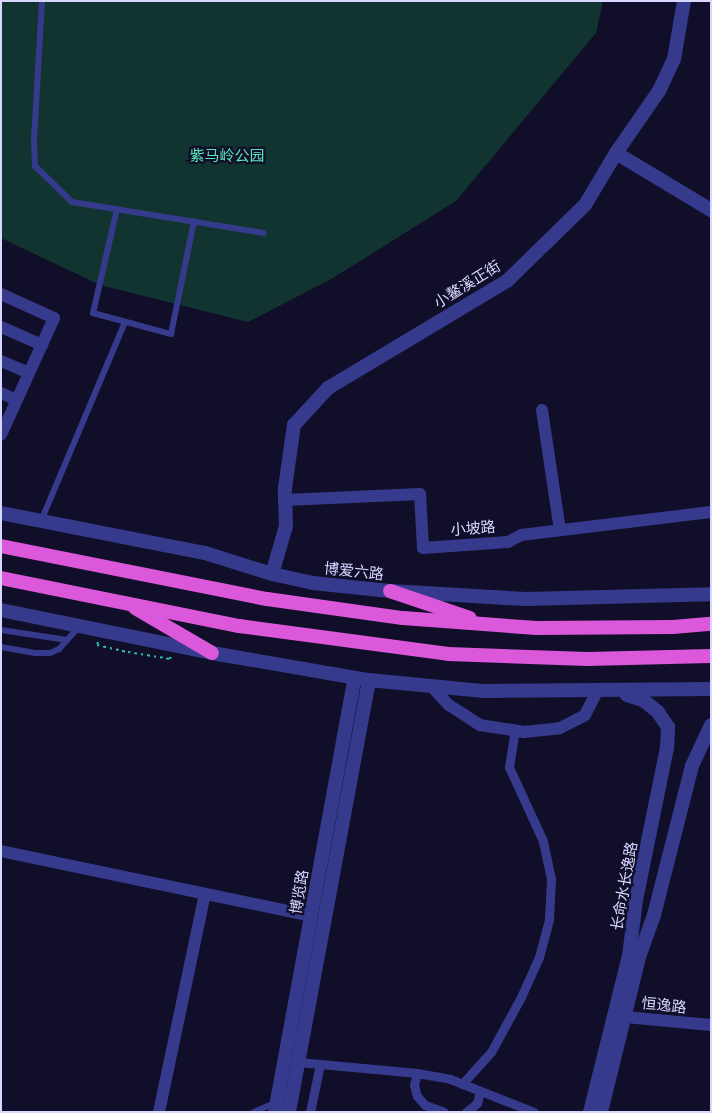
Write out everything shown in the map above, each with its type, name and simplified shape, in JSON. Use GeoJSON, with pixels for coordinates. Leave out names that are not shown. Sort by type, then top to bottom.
{"type":"FeatureCollection","features":[{"type":"Feature","properties":{"kind":"highway"},"geometry":{"type":"LineString","coordinates":[[1,546],[267,599],[403,618],[547,628],[711,624]]}},
{"type":"Feature","properties":{"kind":"highway"},"geometry":{"type":"LineString","coordinates":[[1,578],[124,601],[239,626],[448,654],[587,659],[711,656]]}},
{"type":"Feature","properties":{"kind":"highway"},"geometry":{"type":"LineString","coordinates":[[390,591],[489,624]]}},
{"type":"Feature","properties":{"kind":"highway"},"geometry":{"type":"LineString","coordinates":[[124,601],[212,652]]}},
{"type":"Feature","properties":{"kind":"street","name":"小鳌溪正街"},"geometry":{"type":"LineString","coordinates":[[272,574],[286,526],[285,488],[294,425],[328,388],[507,281],[585,205],[616,153],[658,91],[674,59],[684,1]]}},
{"type":"Feature","properties":{"kind":"street"},"geometry":{"type":"LineString","coordinates":[[616,153],[711,210]]}},
{"type":"Feature","properties":{"kind":"street"},"geometry":{"type":"LineString","coordinates":[[1,294],[54,318],[1,435]]}},
{"type":"Feature","properties":{"kind":"street"},"geometry":{"type":"LineString","coordinates":[[1,327],[42,345]]}},
{"type":"Feature","properties":{"kind":"street"},"geometry":{"type":"LineString","coordinates":[[1,360],[29,373]]}},
{"type":"Feature","properties":{"kind":"street"},"geometry":{"type":"LineString","coordinates":[[1,393],[17,400]]}},
{"type":"Feature","properties":{"kind":"street"},"geometry":{"type":"LineString","coordinates":[[542,410],[560,530]]}},
{"type":"Feature","properties":{"kind":"street","name":"小坡路"},"geometry":{"type":"LineString","coordinates":[[285,500],[420,494],[423,548],[508,542],[521,535],[711,512]]}},
{"type":"Feature","properties":{"kind":"street","name":"博爱六路"},"geometry":{"type":"LineString","coordinates":[[1,513],[205,553],[272,574],[313,582],[390,591],[526,599],[711,594]]}},
{"type":"Feature","properties":{"kind":"street"},"geometry":{"type":"LineString","coordinates":[[1,610],[212,652],[369,680],[484,692],[711,689]]}},
{"type":"Feature","properties":{"kind":"street","name":"博览路"},"geometry":{"type":"LineString","coordinates":[[283,1108],[311,916],[355,678]]}},
{"type":"Feature","properties":{"kind":"street","name":"博览路"},"geometry":{"type":"LineString","coordinates":[[283,1108],[298,1062],[369,680]]}},
{"type":"Feature","properties":{"kind":"street"},"geometry":{"type":"LineString","coordinates":[[431,686],[449,705],[480,725],[524,732],[560,728],[586,715],[597,691]]}},
{"type":"Feature","properties":{"kind":"street","name":"长命水长逸路"},"geometry":{"type":"LineString","coordinates":[[601,1112],[620,1016],[636,900],[667,748],[668,727],[658,712],[644,700],[617,691]]}},
{"type":"Feature","properties":{"kind":"street","name":"长命水长逸路"},"geometry":{"type":"LineString","coordinates":[[590,1112],[654,915],[692,766],[711,725]]}},
{"type":"Feature","properties":{"kind":"street"},"geometry":{"type":"LineString","coordinates":[[462,1084],[491,1052],[521,997],[539,958],[549,919],[551,879],[543,841],[509,767],[515,731]]}},
{"type":"Feature","properties":{"kind":"street"},"geometry":{"type":"LineString","coordinates":[[1,851],[311,916]]}},
{"type":"Feature","properties":{"kind":"street"},"geometry":{"type":"LineString","coordinates":[[159,1112],[205,894]]}},
{"type":"Feature","properties":{"kind":"street","name":"恒逸路"},"geometry":{"type":"LineString","coordinates":[[620,1016],[711,1026]]}},
{"type":"Feature","properties":{"kind":"street"},"geometry":{"type":"LineString","coordinates":[[298,1062],[417,1073],[462,1084],[534,1112]]}},
{"type":"Feature","properties":{"kind":"street"},"geometry":{"type":"LineString","coordinates":[[310,1112],[320,1064]]}},
{"type":"Feature","properties":{"kind":"street"},"geometry":{"type":"LineString","coordinates":[[417,1073],[414,1085],[417,1096],[425,1105],[444,1112]]}},
{"type":"Feature","properties":{"kind":"street"},"geometry":{"type":"LineString","coordinates":[[466,1112],[477,1102],[480,1092]]}},
{"type":"Feature","properties":{"kind":"lane"},"geometry":{"type":"LineString","coordinates":[[42,1],[34,166],[72,202],[264,233]]}},
{"type":"Feature","properties":{"kind":"lane"},"geometry":{"type":"LineString","coordinates":[[117,209],[93,313],[171,334],[194,222]]}},
{"type":"Feature","properties":{"kind":"lane"},"geometry":{"type":"LineString","coordinates":[[41,521],[125,322]]}},
{"type":"Feature","properties":{"kind":"lane"},"geometry":{"type":"LineString","coordinates":[[1,647],[36,653],[50,653],[59,649],[80,626]]}},
{"type":"Feature","properties":{"kind":"lane"},"geometry":{"type":"LineString","coordinates":[[1,630],[67,640]]}},
{"type":"Feature","properties":{"kind":"lane"},"geometry":{"type":"LineString","coordinates":[[254,1112],[283,1108]]}},
{"type":"Feature","properties":{"kind":"green space","name":"紫马岭公园"},"geometry":{"type":"Polygon","coordinates":[[[1,1],[603,1],[596,33],[456,201],[333,278],[248,322],[100,285],[1,238],[1,1]]]}}]}
